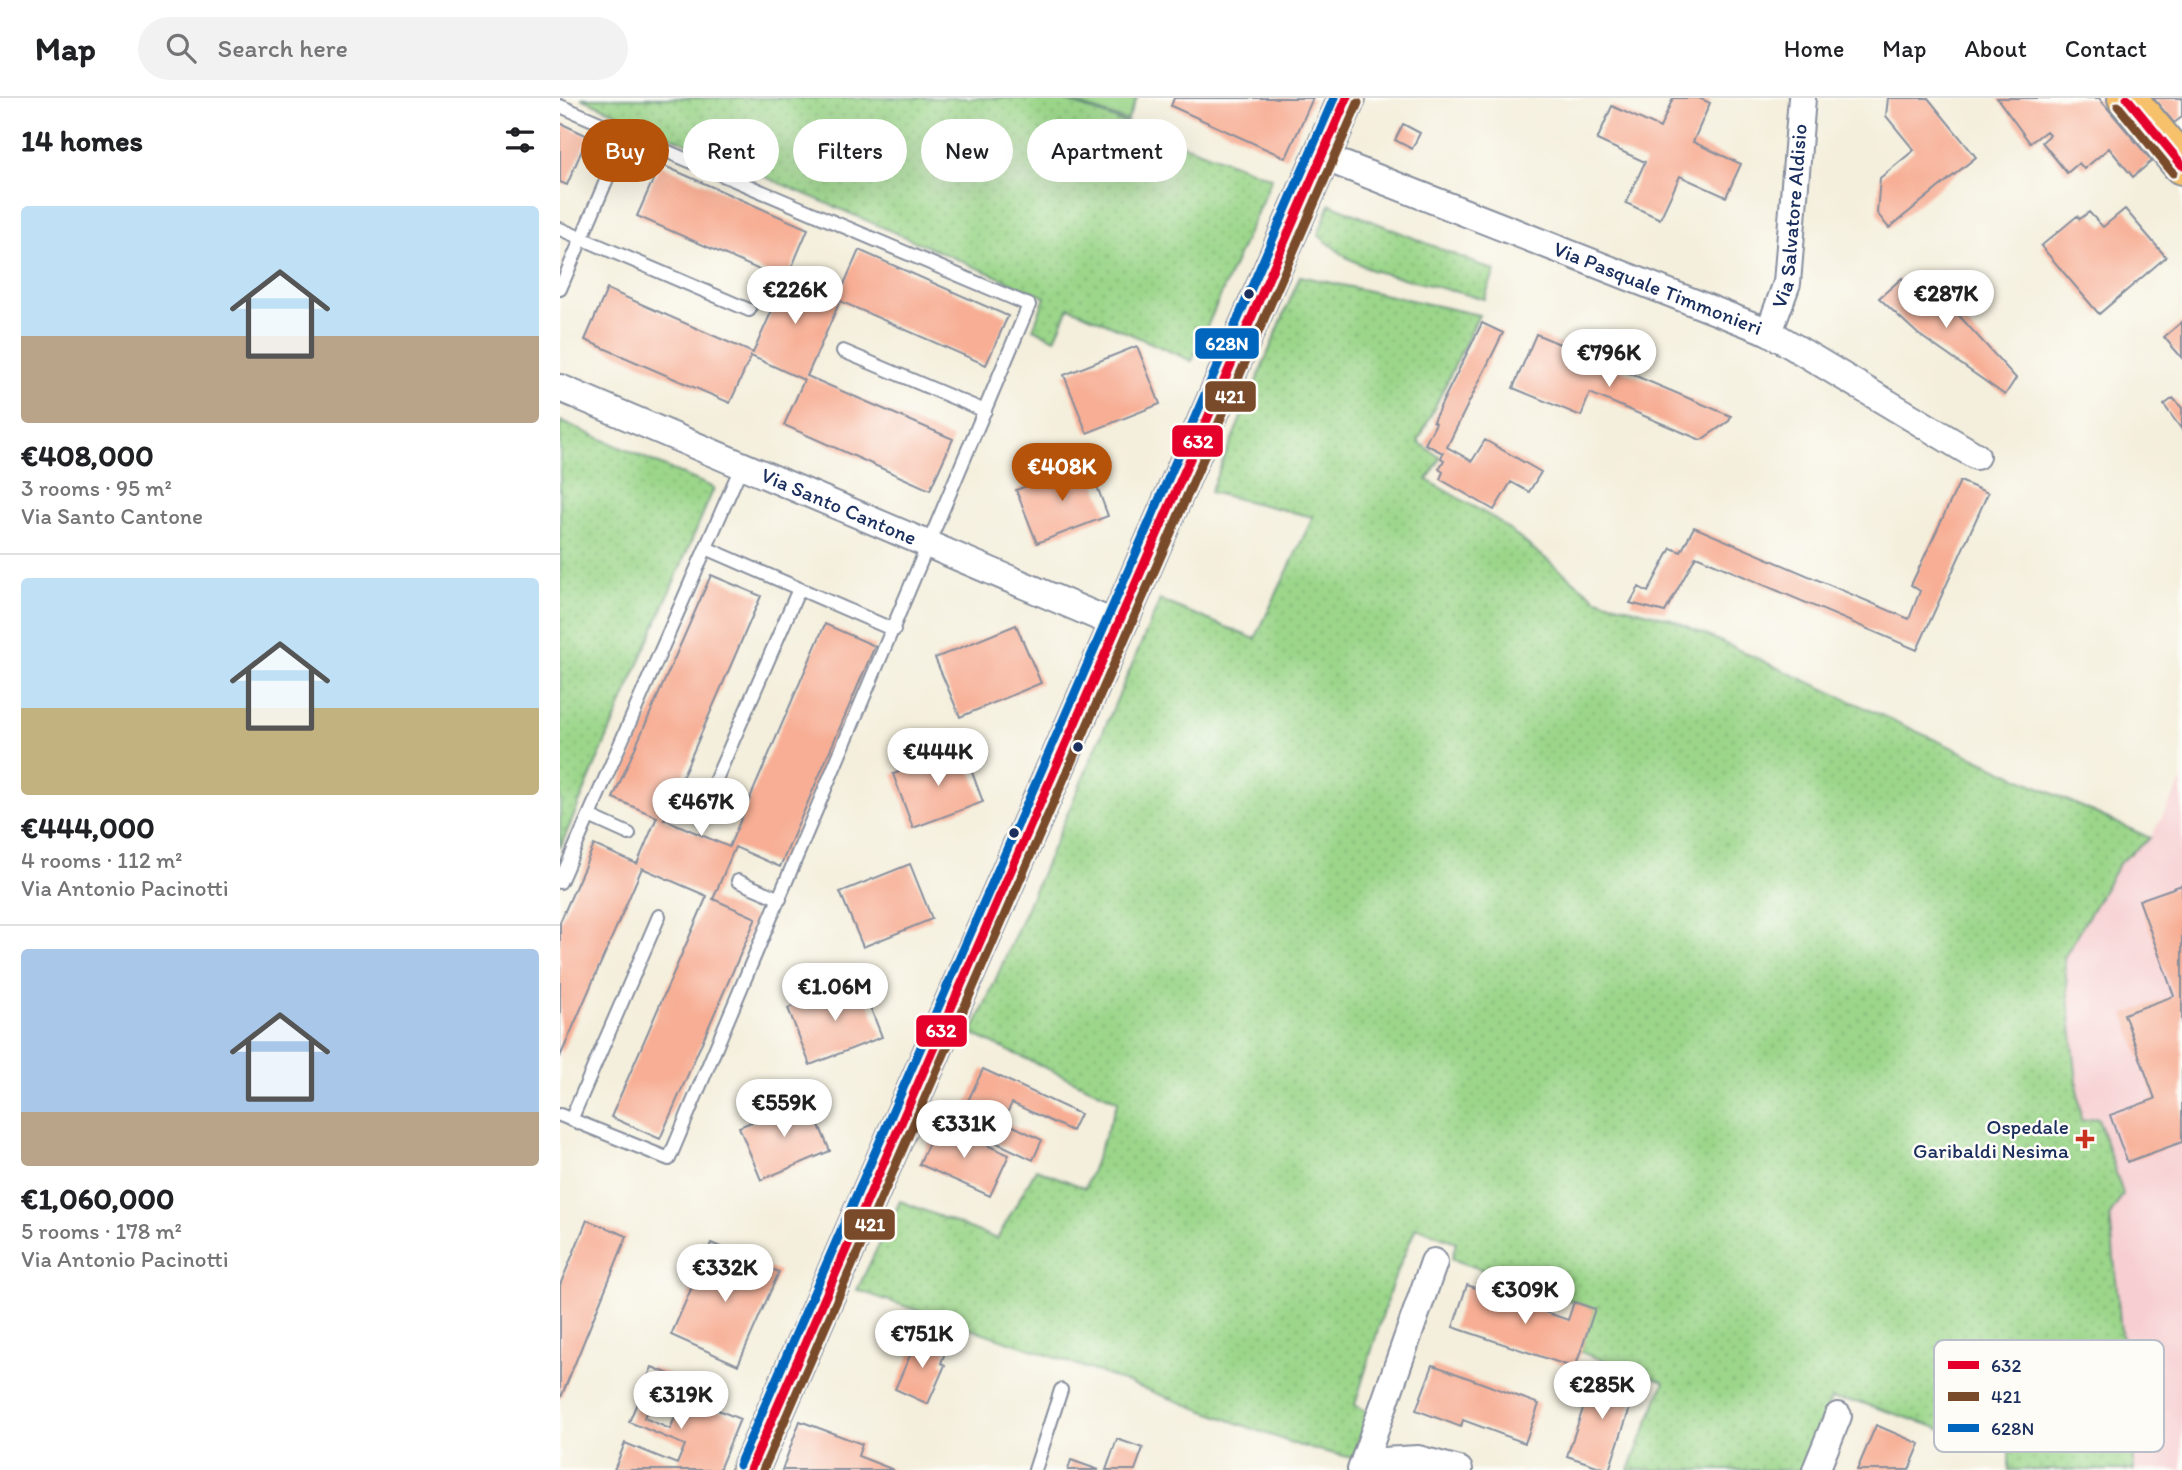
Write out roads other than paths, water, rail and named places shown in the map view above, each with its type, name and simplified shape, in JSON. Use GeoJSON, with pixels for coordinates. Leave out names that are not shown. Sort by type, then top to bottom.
{"type":"FeatureCollection","features":[{"type":"Feature","properties":{"kind":"main road"},"geometry":{"type":"LineString","coordinates":[[750,1470],[1347,98]]}},
{"type":"Feature","properties":{"kind":"main road"},"geometry":{"type":"LineString","coordinates":[[2127,98],[2182,165]]}},
{"type":"Feature","properties":{"kind":"street","name":"Via Salvatore Aldisio"},"geometry":{"type":"LineString","coordinates":[[1769,332],[1787,283],[1802,98]]}},
{"type":"Feature","properties":{"kind":"street","name":"Via Pasquale Timmonieri"},"geometry":{"type":"LineString","coordinates":[[1321,156],[1769,332],[1976,456]]}},
{"type":"Feature","properties":{"kind":"street","name":"Via Santo Cantone"},"geometry":{"type":"LineString","coordinates":[[560,388],[1118,625]]}},
{"type":"Feature","properties":{"kind":"street"},"geometry":{"type":"LineString","coordinates":[[1434,1262],[1364,1466],[1418,1459],[1459,1470]]}},
{"type":"Feature","properties":{"kind":"street"},"geometry":{"type":"LineString","coordinates":[[1816,1470],[1838,1416]]}},
{"type":"Feature","properties":{"kind":"lane"},"geometry":{"type":"LineString","coordinates":[[560,106],[591,119]]}},
{"type":"Feature","properties":{"kind":"lane"},"geometry":{"type":"LineString","coordinates":[[659,916],[566,1117],[669,1158],[1029,305],[669,152]]}},
{"type":"Feature","properties":{"kind":"lane"},"geometry":{"type":"LineString","coordinates":[[560,289],[606,182]]}},
{"type":"Feature","properties":{"kind":"lane"},"geometry":{"type":"LineString","coordinates":[[560,229],[749,310]]}},
{"type":"Feature","properties":{"kind":"lane"},"geometry":{"type":"LineString","coordinates":[[843,351],[985,411]]}},
{"type":"Feature","properties":{"kind":"lane"},"geometry":{"type":"LineString","coordinates":[[560,882],[742,465]]}},
{"type":"Feature","properties":{"kind":"lane"},"geometry":{"type":"LineString","coordinates":[[706,548],[894,630]]}},
{"type":"Feature","properties":{"kind":"lane"},"geometry":{"type":"LineString","coordinates":[[708,800],[799,589]]}},
{"type":"Feature","properties":{"kind":"lane"},"geometry":{"type":"LineString","coordinates":[[589,817],[628,834]]}},
{"type":"Feature","properties":{"kind":"lane"},"geometry":{"type":"LineString","coordinates":[[738,881],[780,899]]}},
{"type":"Feature","properties":{"kind":"lane"},"geometry":{"type":"LineString","coordinates":[[1035,1470],[1061,1390]]}},
{"type":"Feature","properties":{"kind":"place","name":"Ospedale Garibaldi Nesima"},"geometry":{"type":"Point","coordinates":[2085,1139]}}]}
